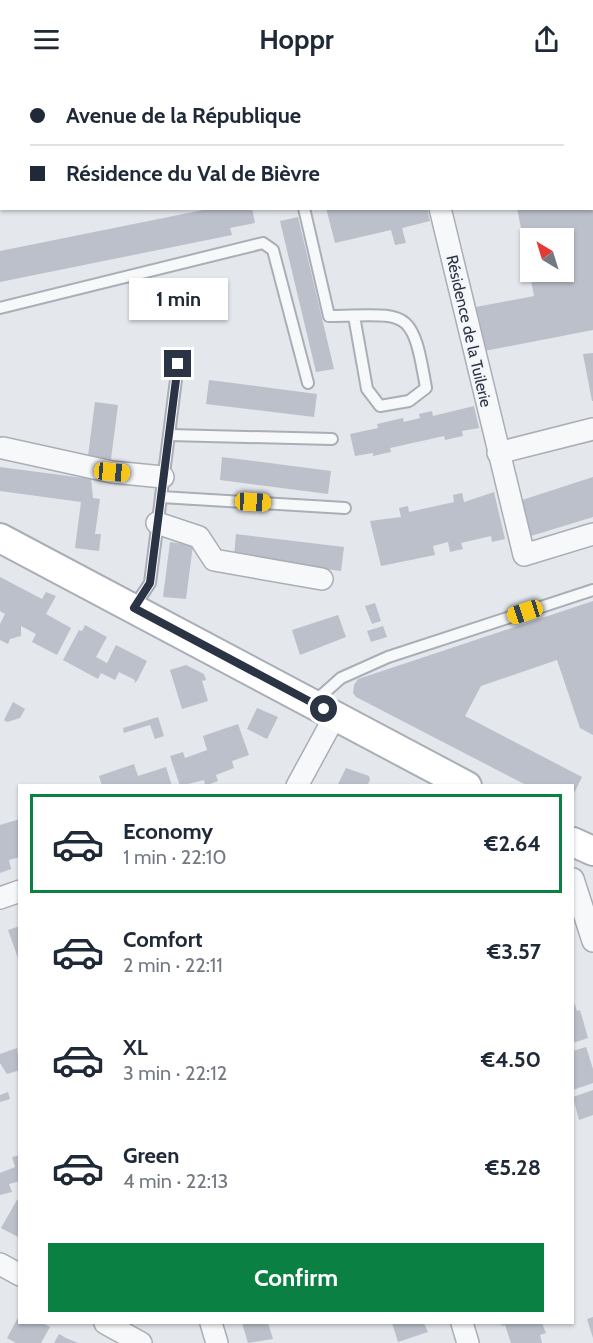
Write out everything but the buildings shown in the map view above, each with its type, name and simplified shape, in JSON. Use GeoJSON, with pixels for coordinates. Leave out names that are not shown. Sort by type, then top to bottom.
{"type":"FeatureCollection","features":[{"type":"Feature","properties":{"kind":"street","name":"Résidence de la Tuilerie"},"geometry":{"type":"LineString","coordinates":[[440,210],[524,555],[593,534]]}},
{"type":"Feature","properties":{"kind":"street"},"geometry":{"type":"LineString","coordinates":[[498,453],[593,429]]}},
{"type":"Feature","properties":{"kind":"street"},"geometry":{"type":"LineString","coordinates":[[3,448],[112,472],[162,487]]}},
{"type":"Feature","properties":{"kind":"street"},"geometry":{"type":"LineString","coordinates":[[158,524],[199,537],[214,560],[322,579]]}},
{"type":"Feature","properties":{"kind":"street"},"geometry":{"type":"LineString","coordinates":[[0,538],[463,784]]}},
{"type":"Feature","properties":{"kind":"street"},"geometry":{"type":"LineString","coordinates":[[298,784],[324,709]]}},
{"type":"Feature","properties":{"kind":"street"},"geometry":{"type":"LineString","coordinates":[[574,842],[593,851]]}},
{"type":"Feature","properties":{"kind":"street"},"geometry":{"type":"LineString","coordinates":[[574,882],[593,941]]}},
{"type":"Feature","properties":{"kind":"street"},"geometry":{"type":"LineString","coordinates":[[0,898],[18,892]]}},
{"type":"Feature","properties":{"kind":"street"},"geometry":{"type":"LineString","coordinates":[[0,1264],[18,1274]]}},
{"type":"Feature","properties":{"kind":"street"},"geometry":{"type":"LineString","coordinates":[[107,1324],[141,1343]]}},
{"type":"Feature","properties":{"kind":"street"},"geometry":{"type":"LineString","coordinates":[[211,1324],[217,1343]]}},
{"type":"Feature","properties":{"kind":"street"},"geometry":{"type":"LineString","coordinates":[[462,1324],[468,1343]]}},
{"type":"Feature","properties":{"kind":"lane"},"geometry":{"type":"LineString","coordinates":[[304,210],[329,316],[393,315],[411,326],[419,348],[426,388],[409,401],[380,406],[367,389],[354,316]]}},
{"type":"Feature","properties":{"kind":"lane"},"geometry":{"type":"LineString","coordinates":[[0,308],[263,243],[273,250],[308,383]]}},
{"type":"Feature","properties":{"kind":"lane"},"geometry":{"type":"LineString","coordinates":[[134,608],[150,583],[178,364]]}},
{"type":"Feature","properties":{"kind":"lane"},"geometry":{"type":"LineString","coordinates":[[169,435],[332,440]]}},
{"type":"Feature","properties":{"kind":"lane"},"geometry":{"type":"LineString","coordinates":[[162,487],[345,508]]}},
{"type":"Feature","properties":{"kind":"lane"},"geometry":{"type":"LineString","coordinates":[[324,709],[341,678],[388,657],[593,590]]}},
{"type":"Feature","properties":{"kind":"route"},"geometry":{"type":"LineString","coordinates":[[178,364],[150,583],[134,608],[324,709]]}}]}
